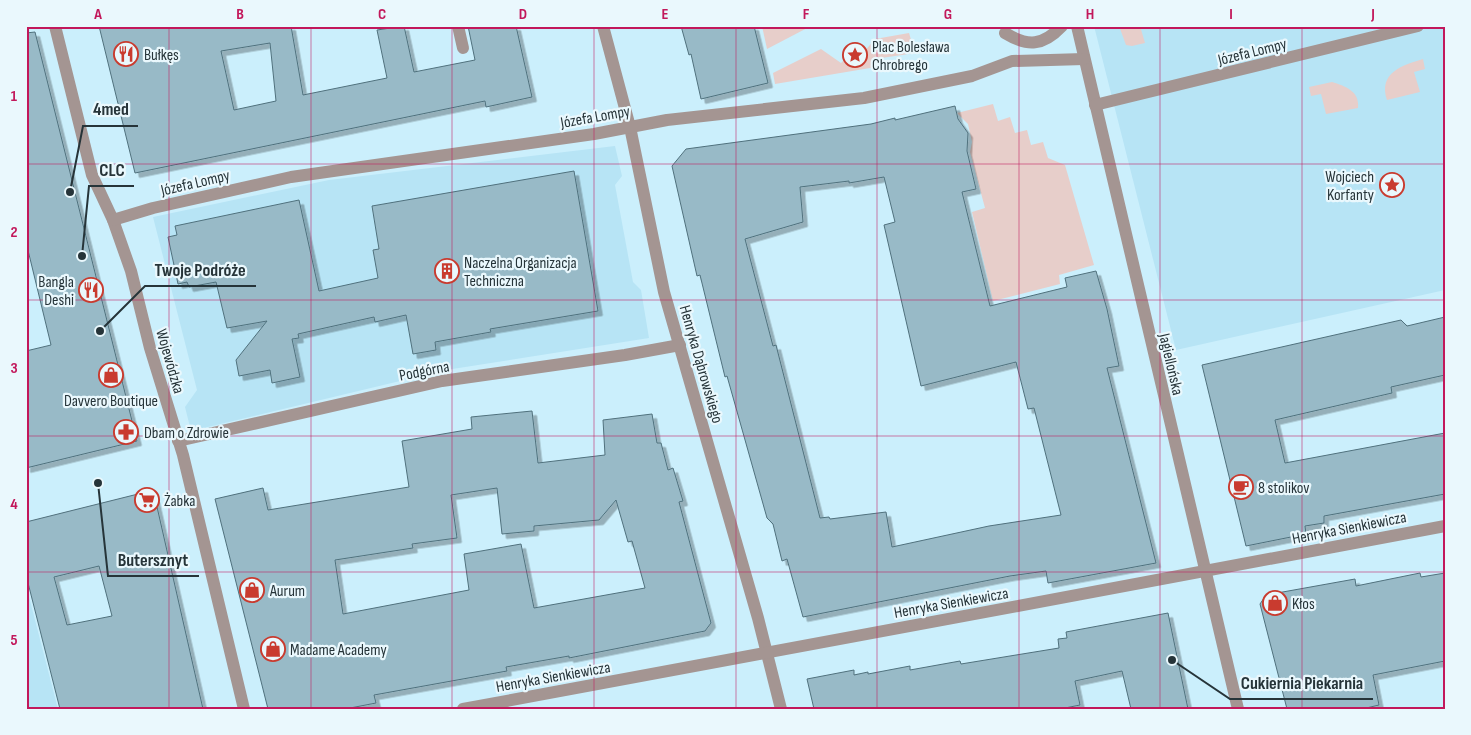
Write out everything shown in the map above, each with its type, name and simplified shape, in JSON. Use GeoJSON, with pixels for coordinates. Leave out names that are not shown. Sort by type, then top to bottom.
{"type":"FeatureCollection","features":[{"type":"Feature","properties":{"kind":"street","name":"Wojewódzka"},"geometry":{"type":"LineString","coordinates":[[55,26],[92,175],[113,220],[131,270],[150,348],[178,441],[244,709]]}},
{"type":"Feature","properties":{"kind":"street"},"geometry":{"type":"LineString","coordinates":[[458,26],[463,48]]}},
{"type":"Feature","properties":{"kind":"street","name":"Henryka Dąbrowskiego"},"geometry":{"type":"LineString","coordinates":[[604,26],[630,127],[664,292],[768,652],[781,709]]}},
{"type":"Feature","properties":{"kind":"street"},"geometry":{"type":"LineString","coordinates":[[1005,33],[1024,44],[1042,42],[1062,26]]}},
{"type":"Feature","properties":{"kind":"street","name":"Jagiellońska"},"geometry":{"type":"LineString","coordinates":[[1076,26],[1238,709]]}},
{"type":"Feature","properties":{"kind":"street","name":"Józefa Lompy"},"geometry":{"type":"LineString","coordinates":[[1095,105],[1418,26]]}},
{"type":"Feature","properties":{"kind":"street","name":"Józefa Lompy"},"geometry":{"type":"LineString","coordinates":[[113,220],[153,208],[291,177],[594,134],[667,120],[864,98],[972,76],[1012,61],[1084,59]]}},
{"type":"Feature","properties":{"kind":"street","name":"Podgórna"},"geometry":{"type":"LineString","coordinates":[[178,441],[442,381],[625,355],[680,345]]}},
{"type":"Feature","properties":{"kind":"street","name":"Henryka Sienkiewicza"},"geometry":{"type":"LineString","coordinates":[[463,709],[1445,526]]}},
{"type":"Feature","properties":{"kind":"shaded area"},"geometry":{"type":"Polygon","coordinates":[[[762,26],[811,26],[767,49],[762,26]]]}},
{"type":"Feature","properties":{"kind":"shaded area"},"geometry":{"type":"Polygon","coordinates":[[[1094,26],[1445,26],[1445,290],[1176,350],[1094,26]]]}},
{"type":"Feature","properties":{"kind":"shaded area"},"geometry":{"type":"Polygon","coordinates":[[[1119,26],[1140,26],[1145,43],[1132,46],[1126,45],[1119,26]]]}},
{"type":"Feature","properties":{"kind":"shaded area"},"geometry":{"type":"Polygon","coordinates":[[[909,33],[915,53],[875,59],[876,67],[775,84],[773,73],[821,49],[841,63],[850,54],[858,59],[875,39],[909,33]]]}},
{"type":"Feature","properties":{"kind":"shaded area"},"geometry":{"type":"Polygon","coordinates":[[[1423,59],[1425,69],[1414,72],[1420,92],[1387,100],[1385,91],[1389,77],[1400,67],[1423,59]]]}},
{"type":"Feature","properties":{"kind":"shaded area"},"geometry":{"type":"Polygon","coordinates":[[[1332,82],[1354,93],[1357,97],[1358,108],[1326,114],[1321,94],[1311,96],[1309,87],[1332,82]]]}},
{"type":"Feature","properties":{"kind":"shaded area"},"geometry":{"type":"Polygon","coordinates":[[[993,104],[998,121],[1010,117],[1015,133],[1027,130],[1031,145],[1043,142],[1048,158],[1065,165],[1094,265],[1059,275],[1060,284],[993,301],[972,212],[985,208],[970,152],[972,142],[968,124],[957,113],[993,104]]]}},
{"type":"Feature","properties":{"kind":"shaded area"},"geometry":{"type":"Polygon","coordinates":[[[615,146],[622,176],[615,185],[633,282],[641,290],[649,338],[446,370],[191,431],[185,407],[197,390],[153,217],[329,180],[615,146]]]}},
{"type":"Feature","properties":{"kind":"shaded area"},"geometry":{"type":"Polygon","coordinates":[[[26,585],[58,709],[26,709],[26,585]]]}},
{"type":"Feature","properties":{"kind":"building"},"geometry":{"type":"Polygon","coordinates":[[[99,26],[291,26],[303,95],[387,78],[377,30],[404,26],[414,72],[475,60],[468,26],[516,26],[532,97],[486,107],[485,101],[135,173],[99,26]],[[270,43],[221,51],[234,110],[276,101],[270,43]]]}},
{"type":"Feature","properties":{"kind":"building"},"geometry":{"type":"Polygon","coordinates":[[[681,26],[754,26],[768,83],[701,99],[691,54],[689,55],[681,26]]]}},
{"type":"Feature","properties":{"kind":"building"},"geometry":{"type":"Polygon","coordinates":[[[35,32],[137,441],[26,468],[26,351],[51,345],[26,242],[26,33],[35,32]]]}},
{"type":"Feature","properties":{"kind":"building"},"geometry":{"type":"Polygon","coordinates":[[[955,106],[958,119],[968,133],[967,151],[976,189],[962,192],[990,306],[1067,287],[1065,278],[1096,271],[1107,309],[1119,366],[1107,368],[1156,563],[1048,583],[1046,571],[1010,576],[803,617],[787,559],[782,561],[773,524],[767,518],[727,376],[725,377],[700,275],[697,276],[672,166],[686,149],[871,124],[895,118],[895,120],[955,106]],[[884,177],[849,183],[849,181],[800,187],[803,222],[745,239],[773,346],[776,345],[820,518],[829,517],[830,519],[886,512],[892,547],[989,526],[1061,515],[1034,408],[1028,409],[1016,362],[921,386],[884,225],[895,222],[884,177]]]}},
{"type":"Feature","properties":{"kind":"building"},"geometry":{"type":"Polygon","coordinates":[[[574,171],[598,311],[490,329],[491,332],[435,342],[436,350],[413,354],[406,315],[375,322],[374,317],[298,334],[299,338],[292,339],[300,377],[272,383],[270,370],[239,376],[236,360],[267,321],[227,328],[216,282],[189,287],[187,282],[178,284],[168,237],[177,235],[175,226],[299,200],[319,291],[378,278],[373,250],[379,249],[372,206],[574,171]]]}},
{"type":"Feature","properties":{"kind":"building"},"geometry":{"type":"Polygon","coordinates":[[[1445,317],[1445,375],[1391,387],[1392,393],[1275,420],[1285,463],[1445,433],[1445,494],[1324,516],[1324,523],[1305,526],[1306,534],[1246,546],[1202,365],[1401,320],[1407,326],[1445,317]]]}},
{"type":"Feature","properties":{"kind":"building"},"geometry":{"type":"Polygon","coordinates":[[[532,411],[538,463],[605,455],[603,420],[652,414],[657,443],[661,443],[668,470],[673,468],[683,501],[679,502],[711,623],[705,631],[569,658],[569,656],[506,667],[507,671],[374,695],[376,703],[345,709],[268,709],[215,499],[263,488],[268,510],[409,487],[402,441],[472,429],[471,417],[532,411]],[[497,488],[451,495],[457,538],[412,544],[413,548],[335,560],[343,614],[469,590],[464,554],[521,544],[534,608],[645,588],[632,541],[628,542],[616,500],[599,520],[534,526],[534,531],[502,534],[497,488]]]}},
{"type":"Feature","properties":{"kind":"building"},"geometry":{"type":"Polygon","coordinates":[[[146,492],[155,498],[203,709],[60,709],[26,575],[26,522],[146,492]],[[99,566],[54,577],[67,625],[112,616],[99,566]]]}},
{"type":"Feature","properties":{"kind":"building"},"geometry":{"type":"Polygon","coordinates":[[[1420,573],[1421,577],[1445,573],[1445,661],[1373,675],[1379,705],[1362,709],[1287,709],[1260,604],[1266,595],[1355,579],[1356,586],[1420,573]]]}},
{"type":"Feature","properties":{"kind":"building"},"geometry":{"type":"Polygon","coordinates":[[[1168,613],[1188,709],[1131,709],[1122,671],[1075,681],[1080,705],[1060,709],[814,709],[807,679],[854,670],[854,675],[910,666],[910,670],[960,661],[961,664],[1059,648],[1058,639],[1067,638],[1066,632],[1168,613]]]}},
{"type":"Feature","properties":{"kind":"place","name":"Bułkęs"},"geometry":{"type":"Point","coordinates":[126,54]}},
{"type":"Feature","properties":{"kind":"place","name":"Plac Bolesława Chrobrego"},"geometry":{"type":"Point","coordinates":[855,55]}},
{"type":"Feature","properties":{"kind":"place","name":"Wojciech Korfanty"},"geometry":{"type":"Point","coordinates":[1392,185]}},
{"type":"Feature","properties":{"kind":"place","name":"4med"},"geometry":{"type":"Point","coordinates":[70,192]}},
{"type":"Feature","properties":{"kind":"place","name":"CLC"},"geometry":{"type":"Point","coordinates":[82,256]}},
{"type":"Feature","properties":{"kind":"place","name":"Naczelna Organizacja Techniczna"},"geometry":{"type":"Point","coordinates":[447,271]}},
{"type":"Feature","properties":{"kind":"place","name":"Bangla Deshi"},"geometry":{"type":"Point","coordinates":[91,290]}},
{"type":"Feature","properties":{"kind":"place","name":"Twoje Podróże"},"geometry":{"type":"Point","coordinates":[100,331]}},
{"type":"Feature","properties":{"kind":"place","name":"Davvero Boutique"},"geometry":{"type":"Point","coordinates":[111,375]}},
{"type":"Feature","properties":{"kind":"place","name":"Dbam o Zdrowie"},"geometry":{"type":"Point","coordinates":[126,432]}},
{"type":"Feature","properties":{"kind":"place","name":"Butersznyt"},"geometry":{"type":"Point","coordinates":[98,483]}},
{"type":"Feature","properties":{"kind":"place","name":"8 stolikov"},"geometry":{"type":"Point","coordinates":[1241,487]}},
{"type":"Feature","properties":{"kind":"place","name":"Żabka"},"geometry":{"type":"Point","coordinates":[147,500]}},
{"type":"Feature","properties":{"kind":"place","name":"Aurum"},"geometry":{"type":"Point","coordinates":[252,590]}},
{"type":"Feature","properties":{"kind":"place","name":"Kłos"},"geometry":{"type":"Point","coordinates":[1275,603]}},
{"type":"Feature","properties":{"kind":"place","name":"Madame Academy"},"geometry":{"type":"Point","coordinates":[273,649]}},
{"type":"Feature","properties":{"kind":"place","name":"Cukiernia Piekarnia"},"geometry":{"type":"Point","coordinates":[1172,660]}}]}
